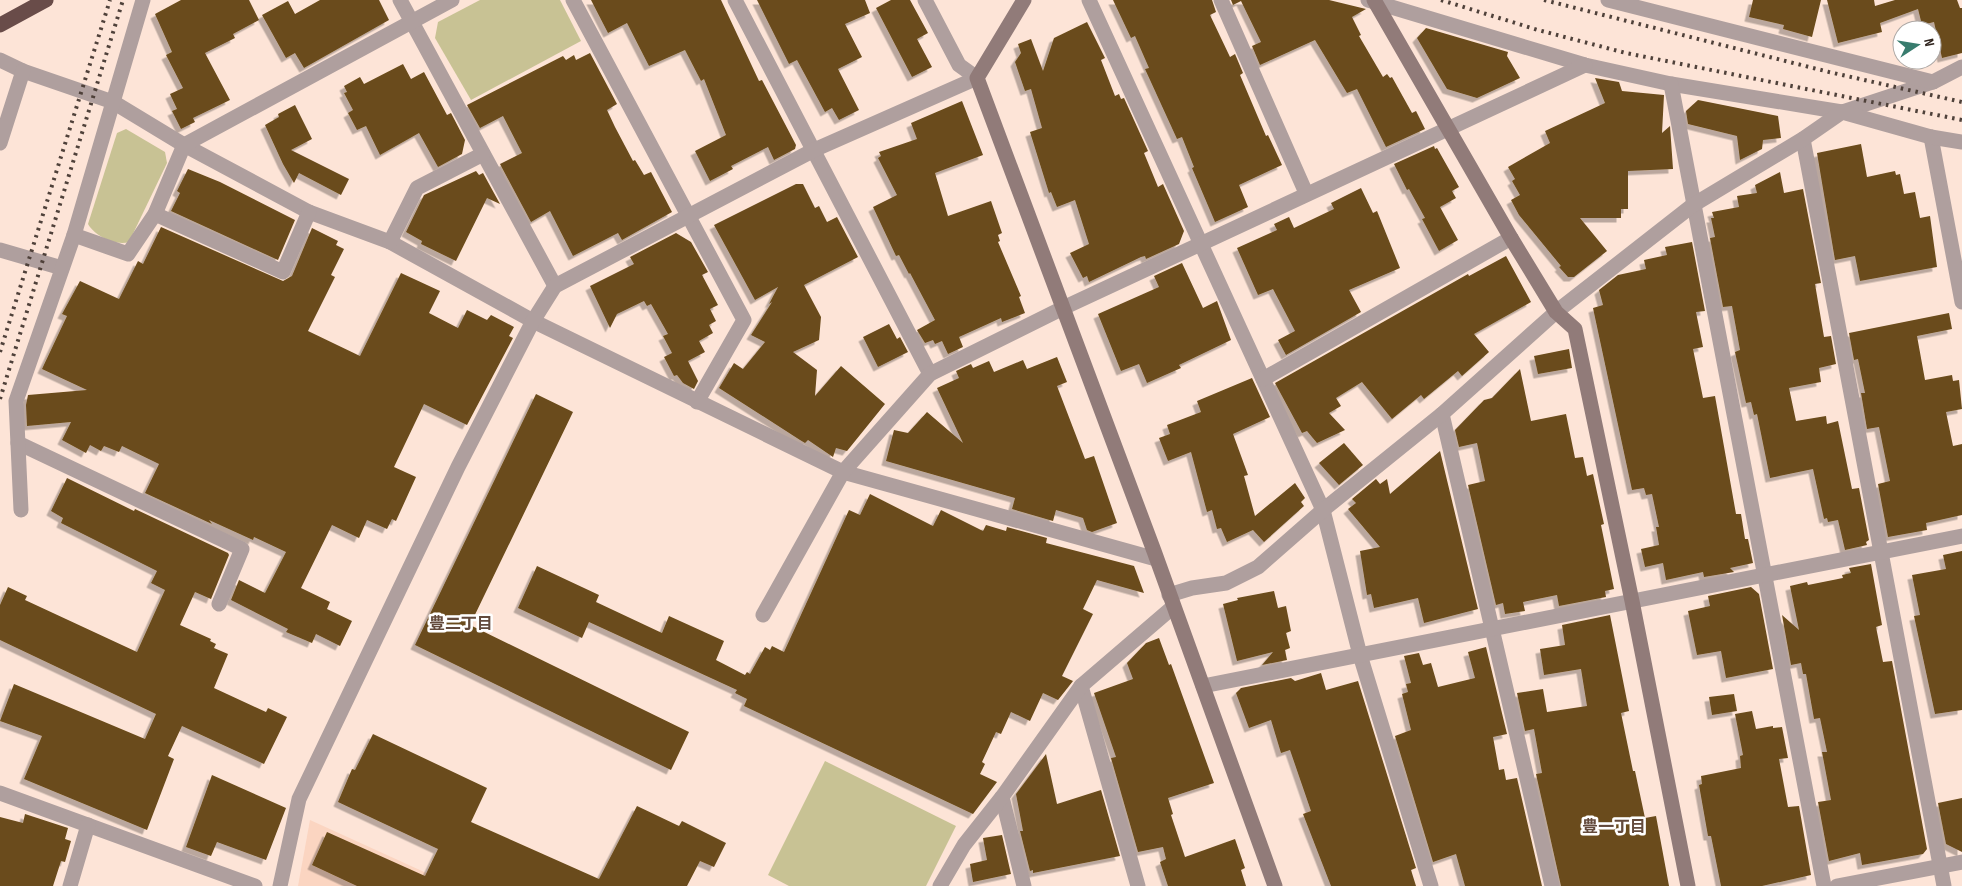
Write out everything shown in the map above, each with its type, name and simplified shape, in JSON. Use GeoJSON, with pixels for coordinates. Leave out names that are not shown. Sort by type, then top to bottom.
{"type":"FeatureCollection","features":[{"type":"Feature","properties":{"kind":"highway"},"geometry":{"type":"LineString","coordinates":[[0,25],[46,0]]}},
{"type":"Feature","properties":{"kind":"street"},"geometry":{"type":"LineString","coordinates":[[21,510],[16,401],[74,235],[143,0]]}},
{"type":"Feature","properties":{"kind":"street"},"geometry":{"type":"LineString","coordinates":[[400,0],[555,286]]}},
{"type":"Feature","properties":{"kind":"street"},"geometry":{"type":"LineString","coordinates":[[74,235],[128,254],[155,214],[184,145],[452,0]]}},
{"type":"Feature","properties":{"kind":"street"},"geometry":{"type":"LineString","coordinates":[[573,0],[744,320],[697,402]]}},
{"type":"Feature","properties":{"kind":"street"},"geometry":{"type":"LineString","coordinates":[[735,0],[930,374]]}},
{"type":"Feature","properties":{"kind":"street"},"geometry":{"type":"LineString","coordinates":[[925,0],[959,65],[977,78],[1203,686],[1275,886]]}},
{"type":"Feature","properties":{"kind":"street"},"geometry":{"type":"LineString","coordinates":[[280,886],[299,798],[458,467],[533,322],[555,286],[814,150],[977,78],[1024,0]]}},
{"type":"Feature","properties":{"kind":"street"},"geometry":{"type":"LineString","coordinates":[[1089,0],[1323,510],[1360,655],[1431,886]]}},
{"type":"Feature","properties":{"kind":"street"},"geometry":{"type":"LineString","coordinates":[[1221,0],[1306,194]]}},
{"type":"Feature","properties":{"kind":"street"},"geometry":{"type":"LineString","coordinates":[[1608,0],[1933,82]]}},
{"type":"Feature","properties":{"kind":"street"},"geometry":{"type":"LineString","coordinates":[[1372,1],[1585,65],[1670,84],[1842,112],[1931,137],[1962,142]]}},
{"type":"Feature","properties":{"kind":"street"},"geometry":{"type":"LineString","coordinates":[[1372,1],[1556,312],[1575,329],[1632,601],[1688,886]]}},
{"type":"Feature","properties":{"kind":"street"},"geometry":{"type":"LineString","coordinates":[[0,60],[23,71],[113,102],[184,145],[309,212],[390,242],[533,322],[843,472],[1156,559]]}},
{"type":"Feature","properties":{"kind":"street"},"geometry":{"type":"LineString","coordinates":[[763,615],[843,472],[930,374],[1063,308],[1585,65]]}},
{"type":"Feature","properties":{"kind":"street"},"geometry":{"type":"LineString","coordinates":[[940,886],[964,845],[1002,797],[1082,686],[1171,601],[1192,588],[1226,583],[1258,567],[1323,510],[1442,414],[1556,312],[1692,205],[1803,139],[1842,112],[1933,82],[1962,67]]}},
{"type":"Feature","properties":{"kind":"street"},"geometry":{"type":"LineString","coordinates":[[0,143],[23,71]]}},
{"type":"Feature","properties":{"kind":"street"},"geometry":{"type":"LineString","coordinates":[[1670,84],[1824,886]]}},
{"type":"Feature","properties":{"kind":"street"},"geometry":{"type":"LineString","coordinates":[[1931,137],[1962,302]]}},
{"type":"Feature","properties":{"kind":"street"},"geometry":{"type":"LineString","coordinates":[[1803,139],[1944,886]]}},
{"type":"Feature","properties":{"kind":"street"},"geometry":{"type":"LineString","coordinates":[[390,242],[417,188],[483,154]]}},
{"type":"Feature","properties":{"kind":"street"},"geometry":{"type":"LineString","coordinates":[[155,214],[283,272],[309,212]]}},
{"type":"Feature","properties":{"kind":"street"},"geometry":{"type":"LineString","coordinates":[[1263,379],[1511,238]]}},
{"type":"Feature","properties":{"kind":"street"},"geometry":{"type":"LineString","coordinates":[[0,250],[62,268]]}},
{"type":"Feature","properties":{"kind":"street"},"geometry":{"type":"LineString","coordinates":[[1442,414],[1552,886]]}},
{"type":"Feature","properties":{"kind":"street"},"geometry":{"type":"LineString","coordinates":[[18,443],[242,549],[219,604]]}},
{"type":"Feature","properties":{"kind":"street"},"geometry":{"type":"LineString","coordinates":[[1203,686],[1962,536]]}},
{"type":"Feature","properties":{"kind":"street"},"geometry":{"type":"LineString","coordinates":[[1082,686],[1138,886]]}},
{"type":"Feature","properties":{"kind":"street"},"geometry":{"type":"LineString","coordinates":[[0,793],[255,886]]}},
{"type":"Feature","properties":{"kind":"street"},"geometry":{"type":"LineString","coordinates":[[1002,797],[1024,886]]}},
{"type":"Feature","properties":{"kind":"street"},"geometry":{"type":"LineString","coordinates":[[70,886],[88,825]]}},
{"type":"Feature","properties":{"kind":"street"},"geometry":{"type":"LineString","coordinates":[[1837,886],[1962,862]]}},
{"type":"Feature","properties":{"kind":"shaded area"},"geometry":{"type":"Polygon","coordinates":[[[480,0],[560,0],[581,41],[471,100],[435,38],[438,22],[480,0]]]}},
{"type":"Feature","properties":{"kind":"shaded area"},"geometry":{"type":"Polygon","coordinates":[[[126,129],[165,152],[167,163],[129,242],[118,243],[100,236],[88,224],[117,133],[126,129]]]}},
{"type":"Feature","properties":{"kind":"shaded area"},"geometry":{"type":"Polygon","coordinates":[[[825,761],[956,826],[926,886],[789,886],[768,875],[825,761]]]}},
{"type":"Feature","properties":{"kind":"shaded area"},"geometry":{"type":"Polygon","coordinates":[[[310,820],[455,886],[298,886],[310,820]]]}},
{"type":"Feature","properties":{"kind":"building"},"geometry":{"type":"Polygon","coordinates":[[[181,0],[249,0],[259,20],[233,34],[235,38],[205,53],[230,100],[193,118],[195,122],[181,129],[172,111],[177,109],[170,94],[183,88],[166,55],[172,52],[155,14],[181,0]]]}},
{"type":"Feature","properties":{"kind":"building"},"geometry":{"type":"Polygon","coordinates":[[[320,0],[379,0],[389,20],[304,68],[295,53],[286,58],[262,15],[288,1],[295,14],[320,0]]]}},
{"type":"Feature","properties":{"kind":"building"},"geometry":{"type":"Polygon","coordinates":[[[591,0],[721,0],[759,81],[762,80],[796,145],[795,149],[774,160],[768,147],[731,166],[733,169],[710,181],[695,151],[726,135],[704,79],[701,81],[685,50],[649,66],[627,23],[608,33],[591,0]]]}},
{"type":"Feature","properties":{"kind":"building"},"geometry":{"type":"Polygon","coordinates":[[[757,0],[865,0],[870,13],[845,24],[862,57],[838,69],[859,110],[839,120],[832,108],[825,112],[797,60],[789,64],[757,0]]]}},
{"type":"Feature","properties":{"kind":"building"},"geometry":{"type":"Polygon","coordinates":[[[891,0],[910,0],[928,33],[917,39],[932,67],[912,77],[876,8],[891,0]]]}},
{"type":"Feature","properties":{"kind":"building"},"geometry":{"type":"Polygon","coordinates":[[[1113,0],[1212,0],[1216,12],[1210,15],[1230,57],[1235,54],[1243,73],[1240,75],[1266,136],[1268,135],[1282,165],[1239,185],[1248,207],[1215,222],[1192,168],[1194,167],[1182,137],[1177,139],[1145,69],[1149,68],[1135,36],[1131,38],[1113,0]]]}},
{"type":"Feature","properties":{"kind":"building"},"geometry":{"type":"Polygon","coordinates":[[[1231,0],[1329,0],[1366,9],[1352,17],[1361,35],[1359,36],[1383,77],[1387,74],[1390,78],[1392,77],[1412,113],[1416,111],[1425,129],[1386,147],[1357,89],[1347,93],[1315,40],[1260,65],[1252,46],[1261,42],[1241,1],[1233,5],[1231,0]]]}},
{"type":"Feature","properties":{"kind":"building"},"geometry":{"type":"Polygon","coordinates":[[[1753,0],[1821,0],[1812,37],[1783,29],[1784,25],[1749,17],[1753,0]]]}},
{"type":"Feature","properties":{"kind":"building"},"geometry":{"type":"Polygon","coordinates":[[[1827,0],[1874,0],[1875,6],[1895,0],[1957,0],[1960,8],[1962,8],[1962,53],[1942,58],[1942,20],[1921,20],[1918,9],[1880,23],[1882,32],[1838,43],[1827,0]]]}},
{"type":"Feature","properties":{"kind":"building"},"geometry":{"type":"Polygon","coordinates":[[[1087,22],[1105,58],[1101,60],[1115,96],[1119,94],[1121,99],[1124,98],[1148,151],[1144,153],[1158,187],[1163,184],[1184,231],[1179,244],[1146,259],[1145,256],[1141,257],[1089,282],[1087,276],[1083,278],[1070,253],[1089,244],[1075,200],[1057,207],[1051,192],[1049,193],[1030,132],[1042,128],[1031,89],[1025,91],[1015,62],[1021,53],[1018,44],[1031,39],[1043,71],[1054,38],[1087,22]]]}},
{"type":"Feature","properties":{"kind":"building"},"geometry":{"type":"Polygon","coordinates":[[[1426,28],[1508,52],[1507,56],[1520,78],[1477,98],[1447,89],[1417,38],[1426,28]]]}},
{"type":"Feature","properties":{"kind":"building"},"geometry":{"type":"Polygon","coordinates":[[[590,53],[617,104],[607,110],[615,127],[633,161],[635,160],[644,175],[651,172],[672,212],[622,240],[618,233],[573,256],[550,211],[531,222],[500,164],[522,153],[503,116],[480,128],[467,105],[563,56],[566,60],[574,55],[576,60],[590,53]]]}},
{"type":"Feature","properties":{"kind":"building"},"geometry":{"type":"Polygon","coordinates":[[[403,64],[411,79],[424,72],[447,115],[451,113],[465,140],[462,154],[438,167],[419,133],[380,155],[366,126],[357,130],[348,113],[353,110],[344,93],[347,92],[344,86],[360,77],[364,84],[403,64]]]}},
{"type":"Feature","properties":{"kind":"building"},"geometry":{"type":"Polygon","coordinates":[[[1595,78],[1619,82],[1622,91],[1664,95],[1662,133],[1670,126],[1673,169],[1628,171],[1628,209],[1621,209],[1621,218],[1580,218],[1607,251],[1574,277],[1568,277],[1519,215],[1511,200],[1520,195],[1512,181],[1515,179],[1508,167],[1550,143],[1545,131],[1605,103],[1595,78]]]}},
{"type":"Feature","properties":{"kind":"building"},"geometry":{"type":"Polygon","coordinates":[[[1698,100],[1778,116],[1781,138],[1763,140],[1762,149],[1740,160],[1737,136],[1688,124],[1686,111],[1698,100]]]}},
{"type":"Feature","properties":{"kind":"building"},"geometry":{"type":"Polygon","coordinates":[[[962,101],[983,155],[935,173],[948,216],[991,201],[1002,233],[998,235],[1000,241],[998,242],[1021,296],[1019,297],[1025,313],[1002,322],[1001,318],[959,337],[963,347],[948,354],[942,341],[935,344],[933,340],[925,343],[917,330],[935,320],[910,273],[899,255],[896,256],[873,207],[897,195],[878,158],[881,156],[879,152],[917,139],[911,123],[962,101]]]}},
{"type":"Feature","properties":{"kind":"building"},"geometry":{"type":"Polygon","coordinates":[[[295,105],[312,139],[291,150],[349,179],[341,195],[299,173],[294,183],[283,164],[265,125],[279,117],[278,114],[295,105]]]}},
{"type":"Feature","properties":{"kind":"building"},"geometry":{"type":"Polygon","coordinates":[[[1861,144],[1867,177],[1895,171],[1896,175],[1900,174],[1904,194],[1915,192],[1920,218],[1930,216],[1937,267],[1860,281],[1855,256],[1835,260],[1817,153],[1861,144]]]}},
{"type":"Feature","properties":{"kind":"building"},"geometry":{"type":"Polygon","coordinates":[[[1434,146],[1435,149],[1437,148],[1459,187],[1452,191],[1456,198],[1440,207],[1458,240],[1439,251],[1422,219],[1425,218],[1409,189],[1407,190],[1394,164],[1434,146]]]}},
{"type":"Feature","properties":{"kind":"building"},"geometry":{"type":"Polygon","coordinates":[[[188,169],[220,182],[295,220],[278,260],[171,211],[180,193],[177,191],[188,169]]]}},
{"type":"Feature","properties":{"kind":"building"},"geometry":{"type":"Polygon","coordinates":[[[476,171],[479,175],[483,173],[500,204],[487,198],[456,261],[421,244],[422,241],[406,232],[424,195],[476,171]]]}},
{"type":"Feature","properties":{"kind":"building"},"geometry":{"type":"Polygon","coordinates":[[[1780,172],[1784,193],[1803,189],[1821,283],[1815,284],[1824,337],[1831,336],[1836,364],[1819,368],[1821,382],[1789,388],[1796,421],[1826,416],[1827,424],[1838,421],[1852,489],[1859,488],[1869,540],[1866,542],[1867,545],[1845,550],[1838,520],[1828,522],[1827,518],[1824,519],[1813,469],[1770,478],[1757,414],[1754,415],[1751,402],[1746,403],[1735,352],[1740,350],[1732,306],[1723,307],[1710,238],[1715,237],[1711,218],[1714,218],[1712,212],[1739,207],[1737,196],[1757,193],[1755,185],[1780,172]]]}},
{"type":"Feature","properties":{"kind":"building"},"geometry":{"type":"Polygon","coordinates":[[[796,184],[803,184],[815,208],[819,206],[827,222],[837,217],[858,257],[804,285],[821,317],[819,340],[793,352],[817,370],[815,396],[841,366],[885,404],[847,451],[836,448],[833,457],[808,440],[805,443],[800,440],[719,388],[734,363],[743,369],[765,342],[751,335],[772,302],[769,304],[778,287],[755,300],[714,225],[796,184]]]}},
{"type":"Feature","properties":{"kind":"building"},"geometry":{"type":"Polygon","coordinates":[[[1361,188],[1373,213],[1377,211],[1400,268],[1349,290],[1361,312],[1286,355],[1278,340],[1295,331],[1273,289],[1258,295],[1237,248],[1277,230],[1274,224],[1289,217],[1294,228],[1334,209],[1331,203],[1361,188]]]}},
{"type":"Feature","properties":{"kind":"building"},"geometry":{"type":"Polygon","coordinates":[[[161,227],[283,281],[292,276],[312,228],[338,241],[336,245],[344,249],[331,275],[335,277],[308,331],[360,356],[401,273],[440,291],[429,313],[458,328],[467,310],[487,320],[491,315],[514,327],[509,336],[513,338],[467,425],[424,404],[394,467],[416,477],[396,521],[392,519],[387,529],[367,520],[359,538],[332,525],[301,588],[330,602],[327,609],[352,621],[340,646],[316,634],[312,643],[286,632],[288,629],[231,600],[239,580],[265,593],[286,552],[254,537],[253,540],[209,520],[212,524],[145,493],[159,464],[122,446],[119,452],[104,446],[101,451],[90,445],[86,453],[62,440],[71,422],[27,426],[26,405],[28,395],[87,390],[42,369],[67,316],[62,314],[80,281],[119,299],[138,261],[143,264],[161,227]]]}},
{"type":"Feature","properties":{"kind":"building"},"geometry":{"type":"Polygon","coordinates":[[[676,233],[691,242],[708,272],[702,275],[718,305],[710,309],[716,321],[709,325],[713,333],[699,341],[705,352],[688,361],[698,381],[694,389],[683,383],[677,375],[674,376],[664,357],[672,353],[663,336],[668,334],[651,304],[647,306],[644,301],[617,314],[610,328],[590,286],[634,264],[630,257],[676,233]]]}},
{"type":"Feature","properties":{"kind":"building"},"geometry":{"type":"Polygon","coordinates":[[[1692,242],[1705,311],[1696,312],[1703,347],[1693,349],[1703,398],[1715,396],[1736,514],[1741,514],[1745,539],[1748,539],[1753,563],[1730,568],[1734,572],[1704,577],[1703,572],[1666,580],[1663,563],[1645,567],[1641,549],[1659,545],[1656,527],[1659,527],[1652,494],[1646,495],[1644,488],[1632,490],[1593,308],[1603,305],[1599,290],[1618,275],[1646,269],[1644,260],[1667,255],[1665,247],[1692,242]]]}},
{"type":"Feature","properties":{"kind":"building"},"geometry":{"type":"Polygon","coordinates":[[[1506,256],[1531,302],[1474,334],[1489,352],[1462,376],[1458,371],[1424,399],[1421,395],[1392,419],[1362,382],[1336,398],[1341,406],[1329,413],[1345,430],[1317,443],[1307,431],[1302,433],[1275,383],[1468,274],[1469,276],[1506,256]]]}},
{"type":"Feature","properties":{"kind":"building"},"geometry":{"type":"Polygon","coordinates":[[[1182,263],[1203,308],[1217,301],[1231,340],[1179,365],[1181,368],[1147,383],[1139,364],[1121,371],[1098,314],[1159,287],[1154,276],[1182,263]]]}},
{"type":"Feature","properties":{"kind":"building"},"geometry":{"type":"Polygon","coordinates":[[[1949,313],[1952,329],[1917,336],[1925,380],[1952,375],[1953,381],[1959,380],[1962,409],[1946,412],[1953,446],[1962,444],[1962,515],[1926,523],[1927,530],[1888,537],[1878,484],[1890,481],[1879,427],[1867,429],[1861,393],[1865,393],[1858,359],[1854,360],[1849,333],[1949,313]]]}},
{"type":"Feature","properties":{"kind":"building"},"geometry":{"type":"Polygon","coordinates":[[[889,324],[897,339],[900,337],[908,352],[878,367],[863,337],[889,324]]]}},
{"type":"Feature","properties":{"kind":"building"},"geometry":{"type":"Polygon","coordinates":[[[1569,349],[1572,368],[1538,374],[1534,356],[1569,349]]]}},
{"type":"Feature","properties":{"kind":"building"},"geometry":{"type":"Polygon","coordinates":[[[1057,357],[1067,382],[1057,386],[1085,459],[1094,456],[1117,523],[1092,532],[1087,530],[1083,518],[1056,510],[1053,521],[1012,509],[1015,498],[886,461],[894,430],[908,433],[927,412],[963,443],[937,388],[959,378],[956,371],[971,364],[973,368],[989,361],[994,372],[1023,360],[1027,369],[1057,357]]]}},
{"type":"Feature","properties":{"kind":"building"},"geometry":{"type":"Polygon","coordinates":[[[1520,369],[1531,421],[1566,414],[1575,458],[1583,457],[1587,476],[1593,474],[1604,524],[1601,525],[1614,589],[1605,591],[1606,597],[1559,606],[1557,595],[1523,602],[1525,611],[1505,614],[1503,603],[1496,605],[1468,485],[1485,481],[1477,443],[1459,447],[1455,430],[1484,400],[1492,398],[1520,369]]]}},
{"type":"Feature","properties":{"kind":"building"},"geometry":{"type":"Polygon","coordinates":[[[1252,378],[1270,417],[1233,434],[1248,475],[1244,476],[1255,516],[1295,483],[1305,498],[1301,502],[1304,506],[1264,542],[1253,530],[1227,542],[1221,528],[1217,529],[1212,510],[1207,512],[1191,452],[1168,461],[1159,438],[1170,434],[1167,425],[1201,412],[1197,401],[1252,378]]]}},
{"type":"Feature","properties":{"kind":"building"},"geometry":{"type":"Polygon","coordinates":[[[536,394],[573,412],[470,625],[689,732],[671,770],[415,645],[536,394]]]}},
{"type":"Feature","properties":{"kind":"building"},"geometry":{"type":"Polygon","coordinates":[[[1344,443],[1363,465],[1339,485],[1319,463],[1344,443]]]}},
{"type":"Feature","properties":{"kind":"building"},"geometry":{"type":"Polygon","coordinates":[[[1440,451],[1478,609],[1424,623],[1418,598],[1374,608],[1371,594],[1367,595],[1360,551],[1380,547],[1348,509],[1356,503],[1352,499],[1376,479],[1380,484],[1387,479],[1390,494],[1440,451]]]}},
{"type":"Feature","properties":{"kind":"building"},"geometry":{"type":"Polygon","coordinates":[[[67,478],[134,511],[135,509],[228,553],[229,555],[211,599],[195,592],[180,625],[211,639],[210,641],[216,644],[214,648],[228,654],[214,688],[266,712],[268,708],[287,717],[264,764],[182,726],[168,756],[174,759],[147,830],[24,779],[42,736],[0,721],[14,684],[145,739],[156,714],[0,640],[0,605],[8,587],[27,596],[25,600],[137,652],[165,590],[151,583],[157,571],[61,523],[63,518],[51,511],[67,478]]]}},
{"type":"Feature","properties":{"kind":"building"},"geometry":{"type":"Polygon","coordinates":[[[870,494],[933,526],[941,510],[983,531],[986,525],[1006,531],[1007,527],[1047,538],[1046,543],[1134,566],[1144,593],[1097,580],[1083,609],[1093,614],[1062,676],[1073,681],[1058,700],[1043,693],[1030,721],[1011,712],[1001,734],[996,732],[982,762],[985,764],[980,774],[997,782],[973,814],[744,706],[747,699],[735,693],[737,690],[589,622],[582,638],[518,608],[537,566],[599,595],[596,602],[662,633],[669,616],[724,641],[716,660],[745,675],[747,672],[750,674],[765,647],[770,650],[772,646],[784,652],[849,510],[860,515],[870,494]]]}},
{"type":"Feature","properties":{"kind":"building"},"geometry":{"type":"Polygon","coordinates":[[[1962,551],[1962,710],[1935,714],[1914,616],[1920,615],[1912,575],[1946,569],[1943,555],[1962,551]]]}},
{"type":"Feature","properties":{"kind":"building"},"geometry":{"type":"Polygon","coordinates":[[[1871,564],[1882,625],[1876,627],[1883,662],[1892,661],[1927,849],[1923,854],[1862,865],[1860,853],[1829,861],[1818,802],[1831,800],[1822,752],[1827,752],[1820,718],[1814,719],[1806,674],[1803,674],[1801,663],[1791,665],[1782,615],[1799,630],[1790,586],[1807,582],[1808,585],[1843,578],[1842,575],[1851,573],[1849,568],[1871,564]]]}},
{"type":"Feature","properties":{"kind":"building"},"geometry":{"type":"Polygon","coordinates":[[[1751,587],[1759,594],[1773,669],[1726,678],[1721,651],[1697,655],[1688,611],[1710,606],[1708,596],[1751,587]]]}},
{"type":"Feature","properties":{"kind":"building"},"geometry":{"type":"Polygon","coordinates":[[[1274,591],[1278,608],[1286,606],[1291,631],[1286,633],[1290,648],[1285,650],[1287,660],[1262,665],[1273,652],[1237,661],[1223,604],[1238,600],[1237,598],[1274,591]]]}},
{"type":"Feature","properties":{"kind":"building"},"geometry":{"type":"Polygon","coordinates":[[[1610,615],[1629,711],[1621,713],[1633,771],[1635,771],[1645,818],[1656,816],[1669,886],[1561,886],[1536,774],[1542,773],[1534,729],[1525,731],[1517,693],[1543,689],[1547,712],[1587,706],[1581,669],[1544,675],[1540,649],[1565,645],[1562,625],[1610,615]]]}},
{"type":"Feature","properties":{"kind":"building"},"geometry":{"type":"Polygon","coordinates":[[[1159,638],[1169,665],[1171,664],[1214,783],[1168,798],[1173,814],[1171,815],[1185,857],[1235,839],[1245,868],[1241,870],[1246,886],[1168,886],[1160,862],[1166,859],[1163,847],[1138,852],[1111,758],[1116,757],[1094,693],[1133,679],[1127,663],[1146,643],[1159,638]]]}},
{"type":"Feature","properties":{"kind":"building"},"geometry":{"type":"Polygon","coordinates":[[[1486,647],[1507,734],[1493,737],[1499,770],[1504,769],[1506,780],[1517,778],[1542,886],[1465,886],[1456,854],[1433,862],[1395,736],[1411,730],[1402,694],[1408,692],[1406,684],[1411,683],[1404,656],[1419,653],[1423,665],[1431,663],[1438,687],[1475,678],[1468,652],[1486,647]]]}},
{"type":"Feature","properties":{"kind":"building"},"geometry":{"type":"Polygon","coordinates":[[[1321,673],[1326,690],[1358,681],[1416,868],[1411,870],[1416,886],[1331,886],[1303,814],[1311,811],[1290,750],[1281,753],[1271,720],[1249,728],[1236,693],[1241,688],[1291,678],[1295,681],[1321,673]]]}},
{"type":"Feature","properties":{"kind":"building"},"geometry":{"type":"Polygon","coordinates":[[[1734,694],[1737,711],[1712,715],[1709,697],[1734,694]]]}},
{"type":"Feature","properties":{"kind":"building"},"geometry":{"type":"Polygon","coordinates":[[[1752,711],[1756,729],[1773,726],[1773,728],[1782,727],[1788,758],[1779,759],[1788,807],[1799,806],[1811,875],[1762,886],[1721,886],[1711,836],[1708,836],[1699,785],[1702,784],[1701,776],[1741,768],[1740,756],[1743,755],[1735,714],[1752,711]]]}},
{"type":"Feature","properties":{"kind":"building"},"geometry":{"type":"Polygon","coordinates":[[[373,734],[487,788],[471,822],[599,879],[637,806],[679,826],[682,821],[726,843],[714,867],[700,861],[687,886],[357,886],[312,865],[327,832],[425,876],[438,849],[338,802],[352,769],[355,770],[373,734]]]}},
{"type":"Feature","properties":{"kind":"building"},"geometry":{"type":"Polygon","coordinates":[[[1046,754],[1057,804],[1101,790],[1120,856],[1033,873],[1033,870],[1030,871],[1020,831],[1023,831],[1016,794],[1046,754]]]}},
{"type":"Feature","properties":{"kind":"building"},"geometry":{"type":"Polygon","coordinates":[[[212,775],[286,808],[266,860],[217,842],[211,856],[186,847],[212,775]]]}},
{"type":"Feature","properties":{"kind":"building"},"geometry":{"type":"Polygon","coordinates":[[[1962,798],[1962,852],[1946,844],[1938,803],[1962,798]]]}},
{"type":"Feature","properties":{"kind":"building"},"geometry":{"type":"Polygon","coordinates":[[[25,814],[68,828],[65,839],[71,841],[65,862],[61,861],[53,886],[0,886],[0,817],[23,823],[25,814]]]}},
{"type":"Feature","properties":{"kind":"building"},"geometry":{"type":"Polygon","coordinates":[[[1002,835],[1011,874],[973,882],[970,864],[987,860],[983,838],[1002,835]]]}},
{"type":"Feature","properties":{"kind":"railway"},"geometry":{"type":"LineString","coordinates":[[0,352],[110,0]]}},
{"type":"Feature","properties":{"kind":"railway"},"geometry":{"type":"LineString","coordinates":[[0,399],[123,0]]}},
{"type":"Feature","properties":{"kind":"railway"},"geometry":{"type":"LineString","coordinates":[[1441,0],[1538,30],[1626,53],[1962,120]]}},
{"type":"Feature","properties":{"kind":"railway"},"geometry":{"type":"LineString","coordinates":[[1544,0],[1829,72],[1962,102]]}},
{"type":"Feature","properties":{"kind":"district","name":"豊二丁目"},"geometry":{"type":"Point","coordinates":[461,624]}},
{"type":"Feature","properties":{"kind":"district","name":"豊一丁目"},"geometry":{"type":"Point","coordinates":[1614,827]}}]}
